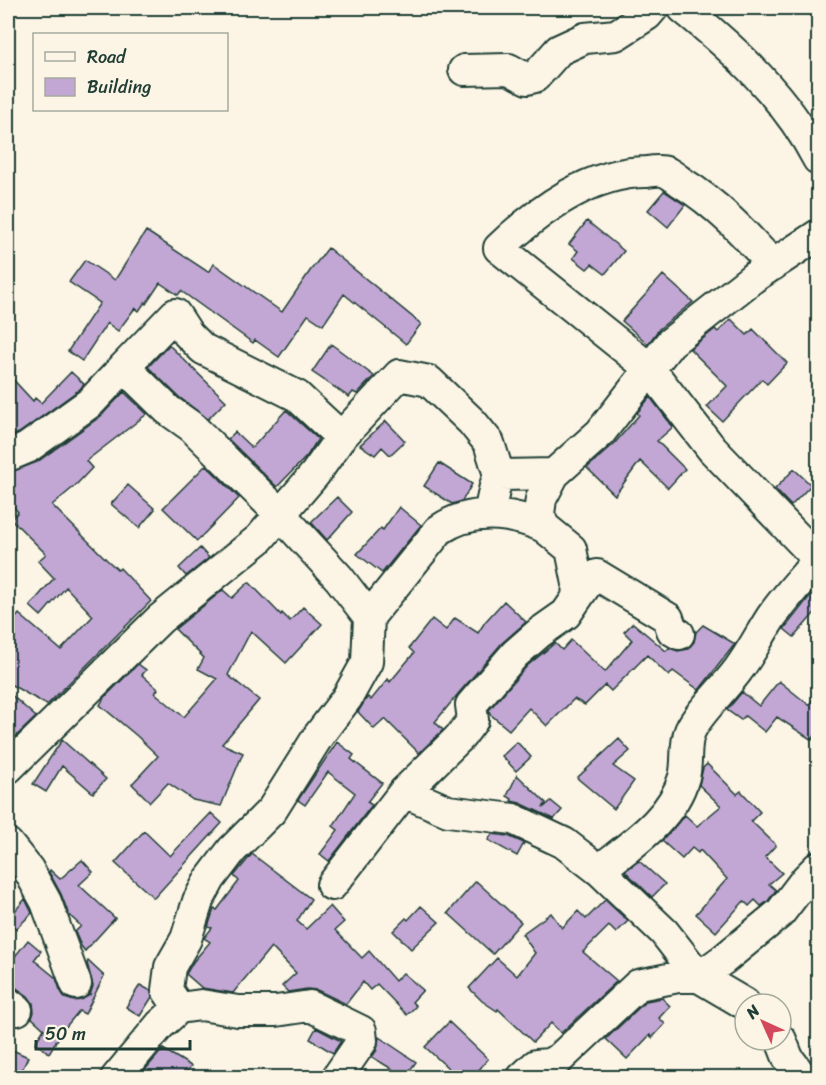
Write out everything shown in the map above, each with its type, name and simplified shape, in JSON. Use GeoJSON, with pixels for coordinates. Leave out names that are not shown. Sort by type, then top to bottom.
{"type":"FeatureCollection","features":[{"type":"Feature","properties":{"kind":"street"},"geometry":{"type":"LineString","coordinates":[[464,70],[508,69],[527,79],[535,77],[559,50],[585,38],[616,35],[653,8]]}},
{"type":"Feature","properties":{"kind":"street"},"geometry":{"type":"LineString","coordinates":[[683,8],[749,66],[781,101],[819,159]]}},
{"type":"Feature","properties":{"kind":"street"},"geometry":{"type":"LineString","coordinates":[[599,870],[662,818],[683,780],[688,762],[690,732],[704,710],[754,649],[771,618],[785,599],[819,559],[712,450],[649,368],[499,248],[524,225],[565,196],[595,183],[635,172],[665,171],[702,195],[741,229],[773,266]]}},
{"type":"Feature","properties":{"kind":"street"},"geometry":{"type":"LineString","coordinates":[[544,527],[539,514],[541,499],[554,474],[600,433],[649,368],[677,337],[754,277],[819,235]]}},
{"type":"Feature","properties":{"kind":"street"},"geometry":{"type":"LineString","coordinates":[[8,456],[27,448],[91,402],[175,314],[203,350],[297,396],[341,437]]}},
{"type":"Feature","properties":{"kind":"street"},"geometry":{"type":"LineString","coordinates":[[124,367],[168,410],[192,427],[282,515],[339,578],[369,617]]}},
{"type":"Feature","properties":{"kind":"street"},"geometry":{"type":"LineString","coordinates":[[8,768],[160,619],[259,539],[315,474],[341,437],[399,375],[429,381],[472,422],[489,443],[499,475],[489,514]]}},
{"type":"Feature","properties":{"kind":"street"},"geometry":{"type":"LineString","coordinates":[[499,475],[554,474]]}},
{"type":"Feature","properties":{"kind":"street"},"geometry":{"type":"LineString","coordinates":[[180,1008],[167,990],[170,967],[186,939],[198,901],[210,879],[232,850],[272,810],[319,735],[347,698],[367,662],[369,617],[439,530],[454,520],[489,514],[525,519],[544,527],[571,549],[578,584],[577,598]]}},
{"type":"Feature","properties":{"kind":"street"},"geometry":{"type":"LineString","coordinates":[[332,885],[404,792],[461,736],[473,720],[471,705],[515,654],[538,633],[566,614],[588,582],[597,575],[668,618],[672,630],[679,634]]}},
{"type":"Feature","properties":{"kind":"street"},"geometry":{"type":"LineString","coordinates":[[404,792],[448,811],[513,819],[564,843],[599,870],[664,932],[699,977],[733,997]]}},
{"type":"Feature","properties":{"kind":"street"},"geometry":{"type":"LineString","coordinates":[[8,843],[28,869],[46,902],[76,984]]}},
{"type":"Feature","properties":{"kind":"street"},"geometry":{"type":"LineString","coordinates":[[522,1077],[536,1065],[549,1064],[559,1059],[638,985],[678,977],[699,977],[780,913],[806,879],[819,867]]}},
{"type":"Feature","properties":{"kind":"street"},"geometry":{"type":"LineString","coordinates":[[116,1077],[160,1024],[180,1008],[201,1005],[238,1011],[276,1011],[310,1006],[361,1031],[362,1041],[339,1077]]}},
{"type":"Feature","properties":{"kind":"building"},"geometry":{"type":"Polygon","coordinates":[[[664,191],[685,205],[668,227],[648,210],[664,191]]]}},
{"type":"Feature","properties":{"kind":"building"},"geometry":{"type":"Polygon","coordinates":[[[587,221],[624,251],[605,274],[592,264],[587,269],[573,258],[578,251],[569,244],[587,221]]]}},
{"type":"Feature","properties":{"kind":"building"},"geometry":{"type":"Polygon","coordinates":[[[146,231],[208,272],[214,264],[282,312],[328,248],[421,324],[406,344],[344,294],[323,325],[308,315],[279,357],[255,340],[253,343],[181,291],[178,295],[160,283],[146,304],[145,302],[139,311],[135,308],[118,331],[107,323],[82,361],[68,351],[100,303],[69,282],[85,260],[115,280],[146,231]]]}},
{"type":"Feature","properties":{"kind":"building"},"geometry":{"type":"Polygon","coordinates":[[[663,275],[693,302],[659,329],[648,344],[622,321],[663,275]]]}},
{"type":"Feature","properties":{"kind":"building"},"geometry":{"type":"Polygon","coordinates":[[[731,319],[747,335],[753,329],[787,363],[767,384],[762,379],[722,421],[707,407],[727,386],[690,349],[715,329],[718,332],[731,319]]]}},
{"type":"Feature","properties":{"kind":"building"},"geometry":{"type":"Polygon","coordinates":[[[331,344],[374,376],[357,394],[353,392],[349,397],[312,372],[331,344]]]}},
{"type":"Feature","properties":{"kind":"building"},"geometry":{"type":"Polygon","coordinates":[[[169,345],[226,401],[208,419],[179,397],[148,367],[169,345]]]}},
{"type":"Feature","properties":{"kind":"building"},"geometry":{"type":"Polygon","coordinates":[[[71,372],[84,384],[80,389],[19,433],[11,436],[8,432],[8,374],[33,401],[35,398],[41,403],[71,372]]]}},
{"type":"Feature","properties":{"kind":"building"},"geometry":{"type":"Polygon","coordinates":[[[124,392],[147,414],[86,461],[92,468],[52,505],[107,560],[118,570],[120,568],[151,601],[47,705],[8,683],[8,627],[19,614],[61,650],[93,616],[66,587],[41,616],[30,606],[54,578],[38,561],[46,554],[11,519],[18,512],[8,500],[8,473],[37,462],[101,416],[124,392]]]}},
{"type":"Feature","properties":{"kind":"building"},"geometry":{"type":"Polygon","coordinates":[[[650,397],[673,427],[657,441],[685,469],[668,488],[640,461],[615,495],[587,468],[614,444],[639,415],[637,413],[650,397]]]}},
{"type":"Feature","properties":{"kind":"building"},"geometry":{"type":"Polygon","coordinates":[[[286,410],[318,439],[307,456],[277,487],[228,439],[235,432],[252,448],[286,410]]]}},
{"type":"Feature","properties":{"kind":"building"},"geometry":{"type":"Polygon","coordinates":[[[386,421],[405,441],[390,455],[382,447],[375,455],[360,445],[386,421]]]}},
{"type":"Feature","properties":{"kind":"building"},"geometry":{"type":"Polygon","coordinates":[[[439,463],[472,484],[462,501],[452,504],[424,486],[439,463]]]}},
{"type":"Feature","properties":{"kind":"building"},"geometry":{"type":"Polygon","coordinates":[[[206,465],[239,498],[197,541],[163,508],[206,465]]]}},
{"type":"Feature","properties":{"kind":"building"},"geometry":{"type":"Polygon","coordinates":[[[794,469],[811,485],[791,506],[775,489],[794,469]]]}},
{"type":"Feature","properties":{"kind":"building"},"geometry":{"type":"Polygon","coordinates":[[[128,485],[155,509],[139,528],[111,504],[128,485]]]}},
{"type":"Feature","properties":{"kind":"building"},"geometry":{"type":"Polygon","coordinates":[[[337,497],[352,512],[327,540],[311,522],[337,497]]]}},
{"type":"Feature","properties":{"kind":"building"},"geometry":{"type":"Polygon","coordinates":[[[399,507],[421,525],[382,573],[357,554],[381,528],[383,530],[399,507]]]}},
{"type":"Feature","properties":{"kind":"building"},"geometry":{"type":"Polygon","coordinates":[[[200,548],[209,558],[186,576],[179,568],[200,548]]]}},
{"type":"Feature","properties":{"kind":"building"},"geometry":{"type":"Polygon","coordinates":[[[249,582],[281,615],[282,613],[290,621],[303,607],[322,624],[286,663],[251,631],[228,675],[259,700],[222,744],[243,753],[221,806],[193,800],[168,783],[150,802],[132,784],[158,756],[100,705],[104,698],[138,664],[146,670],[142,675],[158,689],[155,693],[184,717],[217,679],[198,669],[204,658],[175,629],[223,590],[232,598],[249,582]]]}},
{"type":"Feature","properties":{"kind":"building"},"geometry":{"type":"Polygon","coordinates":[[[814,591],[819,596],[819,608],[794,637],[784,629],[814,591]]]}},
{"type":"Feature","properties":{"kind":"building"},"geometry":{"type":"Polygon","coordinates":[[[504,601],[526,622],[502,643],[435,722],[443,730],[419,753],[385,719],[374,729],[358,712],[366,699],[368,697],[371,700],[388,679],[390,682],[414,653],[409,648],[432,619],[446,630],[455,618],[478,633],[504,601]]]}},
{"type":"Feature","properties":{"kind":"building"},"geometry":{"type":"Polygon","coordinates":[[[633,623],[666,651],[669,648],[678,651],[688,649],[694,642],[696,632],[703,625],[735,644],[699,690],[673,671],[669,676],[647,655],[611,691],[605,685],[585,705],[574,699],[547,726],[529,708],[509,730],[490,714],[489,710],[527,666],[555,643],[562,650],[571,640],[605,672],[632,640],[624,632],[633,623]]]}},
{"type":"Feature","properties":{"kind":"building"},"geometry":{"type":"Polygon","coordinates":[[[779,681],[809,705],[819,690],[819,730],[812,740],[777,717],[765,732],[745,716],[741,720],[727,710],[742,692],[759,706],[779,681]]]}},
{"type":"Feature","properties":{"kind":"building"},"geometry":{"type":"Polygon","coordinates":[[[8,692],[36,717],[8,744],[8,692]]]}},
{"type":"Feature","properties":{"kind":"building"},"geometry":{"type":"Polygon","coordinates":[[[619,739],[630,751],[613,766],[634,781],[614,809],[577,778],[619,739]]]}},
{"type":"Feature","properties":{"kind":"building"},"geometry":{"type":"Polygon","coordinates":[[[62,740],[106,779],[93,793],[62,766],[46,792],[33,784],[62,740]]]}},
{"type":"Feature","properties":{"kind":"building"},"geometry":{"type":"Polygon","coordinates":[[[337,742],[354,755],[351,759],[382,783],[367,802],[372,805],[329,861],[320,854],[338,830],[333,826],[355,793],[328,772],[305,805],[298,800],[337,742]]]}},
{"type":"Feature","properties":{"kind":"building"},"geometry":{"type":"Polygon","coordinates":[[[517,742],[531,757],[516,771],[502,756],[517,742]]]}},
{"type":"Feature","properties":{"kind":"building"},"geometry":{"type":"Polygon","coordinates":[[[707,764],[737,794],[741,791],[760,812],[751,821],[776,845],[765,857],[782,873],[769,884],[776,890],[768,901],[761,906],[755,900],[749,906],[744,901],[716,932],[696,914],[727,879],[700,850],[698,853],[692,848],[682,859],[662,841],[685,815],[697,826],[721,806],[699,785],[703,768],[707,764]]]}},
{"type":"Feature","properties":{"kind":"building"},"geometry":{"type":"Polygon","coordinates":[[[517,775],[546,803],[543,808],[551,801],[562,810],[554,819],[511,801],[512,799],[507,796],[517,775]]]}},
{"type":"Feature","properties":{"kind":"building"},"geometry":{"type":"Polygon","coordinates":[[[211,813],[222,823],[154,898],[115,863],[144,831],[170,856],[211,813]]]}},
{"type":"Feature","properties":{"kind":"building"},"geometry":{"type":"Polygon","coordinates":[[[492,834],[508,836],[524,843],[517,856],[488,840],[492,834]]]}},
{"type":"Feature","properties":{"kind":"building"},"geometry":{"type":"Polygon","coordinates":[[[252,854],[311,899],[297,921],[306,929],[330,906],[344,922],[335,930],[362,958],[369,951],[395,981],[403,973],[423,990],[412,1002],[416,1006],[407,1015],[377,984],[370,990],[363,982],[346,1004],[317,990],[288,992],[282,986],[296,973],[271,947],[233,993],[202,988],[186,974],[210,942],[204,938],[212,928],[208,927],[214,909],[217,910],[239,881],[234,876],[252,854]]]}},
{"type":"Feature","properties":{"kind":"building"},"geometry":{"type":"Polygon","coordinates":[[[82,860],[93,872],[79,885],[115,918],[85,951],[75,932],[81,926],[69,915],[49,872],[50,870],[60,879],[82,860]]]}},
{"type":"Feature","properties":{"kind":"building"},"geometry":{"type":"Polygon","coordinates":[[[639,861],[665,884],[652,897],[625,871],[639,861]]]}},
{"type":"Feature","properties":{"kind":"building"},"geometry":{"type":"Polygon","coordinates":[[[476,881],[521,922],[493,954],[448,913],[476,881]]]}},
{"type":"Feature","properties":{"kind":"building"},"geometry":{"type":"Polygon","coordinates":[[[25,899],[32,913],[16,929],[8,919],[25,899]]]}},
{"type":"Feature","properties":{"kind":"building"},"geometry":{"type":"Polygon","coordinates":[[[605,900],[628,921],[616,933],[609,926],[583,952],[617,981],[561,1033],[551,1023],[533,1042],[498,1009],[497,1011],[482,1001],[469,988],[497,958],[517,976],[535,953],[522,934],[551,913],[562,928],[578,911],[586,919],[605,900]]]}},
{"type":"Feature","properties":{"kind":"building"},"geometry":{"type":"Polygon","coordinates":[[[421,906],[439,922],[411,949],[393,931],[421,906]]]}},
{"type":"Feature","properties":{"kind":"building"},"geometry":{"type":"Polygon","coordinates":[[[28,940],[41,951],[34,960],[56,978],[65,998],[74,1001],[90,995],[93,986],[88,961],[104,976],[85,1014],[79,1011],[49,1053],[35,1043],[44,1029],[32,1018],[33,1003],[28,996],[8,982],[8,965],[28,940]]]}},
{"type":"Feature","properties":{"kind":"building"},"geometry":{"type":"Polygon","coordinates":[[[140,985],[151,991],[152,997],[140,1016],[126,1007],[140,985]]]}},
{"type":"Feature","properties":{"kind":"building"},"geometry":{"type":"Polygon","coordinates":[[[662,998],[670,1006],[659,1018],[665,1024],[652,1038],[650,1035],[627,1059],[606,1039],[646,1001],[662,998]]]}},
{"type":"Feature","properties":{"kind":"building"},"geometry":{"type":"Polygon","coordinates":[[[449,1022],[488,1059],[473,1077],[458,1077],[425,1047],[449,1022]]]}},
{"type":"Feature","properties":{"kind":"building"},"geometry":{"type":"Polygon","coordinates":[[[316,1028],[341,1041],[333,1053],[310,1039],[316,1028]]]}},
{"type":"Feature","properties":{"kind":"building"},"geometry":{"type":"Polygon","coordinates":[[[379,1037],[416,1062],[405,1077],[372,1057],[377,1050],[379,1037]]]}},
{"type":"Feature","properties":{"kind":"building"},"geometry":{"type":"Polygon","coordinates":[[[8,1048],[28,1057],[19,1077],[8,1077],[8,1048]]]}},
{"type":"Feature","properties":{"kind":"building"},"geometry":{"type":"Polygon","coordinates":[[[163,1049],[191,1066],[183,1077],[139,1077],[163,1049]]]}}]}
